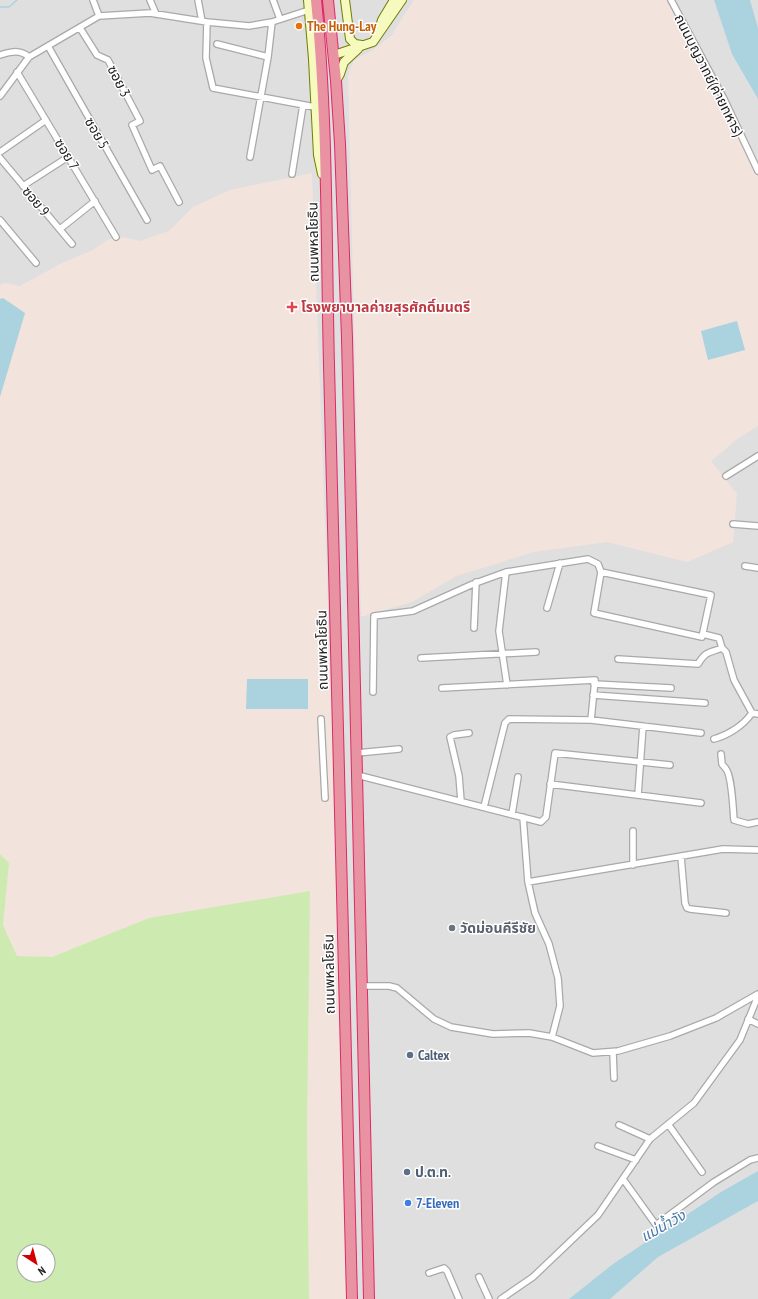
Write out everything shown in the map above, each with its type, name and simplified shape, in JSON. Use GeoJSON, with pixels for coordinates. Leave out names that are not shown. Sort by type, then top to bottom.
{"type":"FeatureCollection","features":[{"type":"Feature","properties":{"kind":"highway","name":"ถนนพหลโยธิน"},"geometry":{"type":"LineString","coordinates":[[316,0],[321,56],[326,193],[352,1299]]}},
{"type":"Feature","properties":{"kind":"highway"},"geometry":{"type":"LineString","coordinates":[[328,0],[334,55],[340,144],[347,338],[369,1299]]}},
{"type":"Feature","properties":{"kind":"highway"},"geometry":{"type":"LineString","coordinates":[[321,56],[334,55]]}},
{"type":"Feature","properties":{"kind":"highway"},"geometry":{"type":"LineString","coordinates":[[339,795],[358,796]]}},
{"type":"Feature","properties":{"kind":"main road"},"geometry":{"type":"LineString","coordinates":[[308,0],[318,155],[326,193]]}},
{"type":"Feature","properties":{"kind":"main road"},"geometry":{"type":"LineString","coordinates":[[345,0],[350,39],[355,44],[362,45]]}},
{"type":"Feature","properties":{"kind":"main road"},"geometry":{"type":"LineString","coordinates":[[334,55],[373,42],[379,31],[382,20],[394,0]]}},
{"type":"Feature","properties":{"kind":"main road"},"geometry":{"type":"LineString","coordinates":[[379,31],[387,23],[402,0]]}},
{"type":"Feature","properties":{"kind":"main road"},"geometry":{"type":"LineString","coordinates":[[336,81],[347,58],[362,45]]}},
{"type":"Feature","properties":{"kind":"street"},"geometry":{"type":"LineString","coordinates":[[93,0],[99,16]]}},
{"type":"Feature","properties":{"kind":"street"},"geometry":{"type":"LineString","coordinates":[[150,0],[156,14]]}},
{"type":"Feature","properties":{"kind":"street"},"geometry":{"type":"LineString","coordinates":[[198,0],[204,22],[206,58],[213,88],[315,108]]}},
{"type":"Feature","properties":{"kind":"street"},"geometry":{"type":"LineString","coordinates":[[273,0],[280,19]]}},
{"type":"Feature","properties":{"kind":"street","name":"ถนนบุญวาทย์(ค่ายทหาร)"},"geometry":{"type":"LineString","coordinates":[[671,0],[724,99],[758,171]]}},
{"type":"Feature","properties":{"kind":"street"},"geometry":{"type":"LineString","coordinates":[[0,96],[29,57],[99,16],[150,13],[204,22],[249,26],[272,22],[309,10]]}},
{"type":"Feature","properties":{"kind":"street"},"geometry":{"type":"LineString","coordinates":[[250,157],[268,57],[272,22]]}},
{"type":"Feature","properties":{"kind":"street","name":"ซอย 3"},"geometry":{"type":"LineString","coordinates":[[80,28],[98,56],[108,60],[140,121],[132,125],[152,170],[160,166],[179,202]]}},
{"type":"Feature","properties":{"kind":"street"},"geometry":{"type":"LineString","coordinates":[[217,44],[268,57]]}},
{"type":"Feature","properties":{"kind":"street","name":"ซอย 5"},"geometry":{"type":"LineString","coordinates":[[48,46],[147,220]]}},
{"type":"Feature","properties":{"kind":"street"},"geometry":{"type":"LineString","coordinates":[[0,54],[14,51],[20,52],[29,57]]}},
{"type":"Feature","properties":{"kind":"street","name":"ซอย 7"},"geometry":{"type":"LineString","coordinates":[[17,72],[116,237]]}},
{"type":"Feature","properties":{"kind":"street"},"geometry":{"type":"LineString","coordinates":[[292,174],[303,105]]}},
{"type":"Feature","properties":{"kind":"street"},"geometry":{"type":"LineString","coordinates":[[0,152],[46,120]]}},
{"type":"Feature","properties":{"kind":"street"},"geometry":{"type":"LineString","coordinates":[[23,186],[68,157]]}},
{"type":"Feature","properties":{"kind":"street","name":"ซอย 9"},"geometry":{"type":"LineString","coordinates":[[0,158],[72,244]]}},
{"type":"Feature","properties":{"kind":"street"},"geometry":{"type":"LineString","coordinates":[[60,229],[95,201]]}},
{"type":"Feature","properties":{"kind":"street"},"geometry":{"type":"LineString","coordinates":[[1,224],[36,263]]}},
{"type":"Feature","properties":{"kind":"street"},"geometry":{"type":"LineString","coordinates":[[726,476],[758,456]]}},
{"type":"Feature","properties":{"kind":"street"},"geometry":{"type":"LineString","coordinates":[[733,524],[758,526]]}},
{"type":"Feature","properties":{"kind":"street"},"geometry":{"type":"LineString","coordinates":[[373,692],[374,616],[413,611],[476,582],[506,572],[588,559],[598,564],[601,572],[594,612],[702,637],[712,595],[601,572]]}},
{"type":"Feature","properties":{"kind":"street"},"geometry":{"type":"LineString","coordinates":[[547,608],[560,563]]}},
{"type":"Feature","properties":{"kind":"street"},"geometry":{"type":"LineString","coordinates":[[745,566],[758,568]]}},
{"type":"Feature","properties":{"kind":"street"},"geometry":{"type":"LineString","coordinates":[[506,572],[499,631],[507,685]]}},
{"type":"Feature","properties":{"kind":"street"},"geometry":{"type":"LineString","coordinates":[[474,628],[476,582]]}},
{"type":"Feature","properties":{"kind":"street"},"geometry":{"type":"LineString","coordinates":[[703,634],[718,638],[722,648],[726,652],[734,680],[755,713],[744,723],[725,736],[714,739]]}},
{"type":"Feature","properties":{"kind":"street"},"geometry":{"type":"LineString","coordinates":[[618,659],[698,664],[706,654],[722,648]]}},
{"type":"Feature","properties":{"kind":"street"},"geometry":{"type":"LineString","coordinates":[[421,658],[536,652]]}},
{"type":"Feature","properties":{"kind":"street"},"geometry":{"type":"LineString","coordinates":[[442,688],[595,680],[591,720]]}},
{"type":"Feature","properties":{"kind":"street"},"geometry":{"type":"LineString","coordinates":[[594,684],[671,688]]}},
{"type":"Feature","properties":{"kind":"street"},"geometry":{"type":"LineString","coordinates":[[593,695],[704,703]]}},
{"type":"Feature","properties":{"kind":"street"},"geometry":{"type":"LineString","coordinates":[[484,807],[505,723],[508,720],[519,718],[591,720],[701,733]]}},
{"type":"Feature","properties":{"kind":"street"},"geometry":{"type":"LineString","coordinates":[[321,719],[325,798]]}},
{"type":"Feature","properties":{"kind":"street"},"geometry":{"type":"LineString","coordinates":[[638,795],[643,726]]}},
{"type":"Feature","properties":{"kind":"street"},"geometry":{"type":"LineString","coordinates":[[461,802],[459,776],[450,737],[470,733]]}},
{"type":"Feature","properties":{"kind":"street"},"geometry":{"type":"LineString","coordinates":[[357,753],[399,749]]}},
{"type":"Feature","properties":{"kind":"street"},"geometry":{"type":"LineString","coordinates":[[357,775],[540,822],[546,817],[556,753],[670,765]]}},
{"type":"Feature","properties":{"kind":"street"},"geometry":{"type":"LineString","coordinates":[[721,754],[722,764],[729,776],[734,820],[748,824],[758,822]]}},
{"type":"Feature","properties":{"kind":"street"},"geometry":{"type":"LineString","coordinates":[[512,814],[518,777]]}},
{"type":"Feature","properties":{"kind":"street"},"geometry":{"type":"LineString","coordinates":[[550,784],[701,803]]}},
{"type":"Feature","properties":{"kind":"street"},"geometry":{"type":"LineString","coordinates":[[523,817],[528,882],[534,913],[549,944],[558,978],[560,1006],[552,1037]]}},
{"type":"Feature","properties":{"kind":"street"},"geometry":{"type":"LineString","coordinates":[[633,865],[634,831]]}},
{"type":"Feature","properties":{"kind":"street"},"geometry":{"type":"LineString","coordinates":[[528,882],[723,849],[758,850]]}},
{"type":"Feature","properties":{"kind":"street"},"geometry":{"type":"LineString","coordinates":[[681,857],[685,903],[687,908],[726,913]]}},
{"type":"Feature","properties":{"kind":"street"},"geometry":{"type":"LineString","coordinates":[[362,986],[389,986],[397,988],[434,1018],[451,1027],[493,1034],[529,1033],[552,1037],[593,1052],[613,1052],[670,1036],[716,1018],[758,995]]}},
{"type":"Feature","properties":{"kind":"street"},"geometry":{"type":"LineString","coordinates":[[501,1299],[533,1277],[598,1215],[650,1139],[690,1108],[736,1047],[758,995]]}},
{"type":"Feature","properties":{"kind":"street"},"geometry":{"type":"LineString","coordinates":[[748,1019],[758,1024]]}},
{"type":"Feature","properties":{"kind":"street"},"geometry":{"type":"LineString","coordinates":[[613,1052],[614,1078]]}},
{"type":"Feature","properties":{"kind":"street"},"geometry":{"type":"LineString","coordinates":[[668,1124],[702,1172]]}},
{"type":"Feature","properties":{"kind":"street"},"geometry":{"type":"LineString","coordinates":[[619,1125],[650,1139]]}},
{"type":"Feature","properties":{"kind":"street"},"geometry":{"type":"LineString","coordinates":[[598,1146],[636,1160]]}},
{"type":"Feature","properties":{"kind":"street"},"geometry":{"type":"LineString","coordinates":[[624,1179],[656,1225],[714,1182],[750,1160],[758,1158]]}},
{"type":"Feature","properties":{"kind":"street"},"geometry":{"type":"LineString","coordinates":[[429,1273],[444,1268],[447,1270],[459,1299]]}},
{"type":"Feature","properties":{"kind":"street"},"geometry":{"type":"LineString","coordinates":[[479,1277],[489,1299]]}},
{"type":"Feature","properties":{"kind":"shaded area"},"geometry":{"type":"Polygon","coordinates":[[[0,0],[758,0],[758,1299],[314,1299],[0,556],[0,0]]]}},
{"type":"Feature","properties":{"kind":"shaded area"},"geometry":{"type":"Polygon","coordinates":[[[414,0],[671,0],[758,171],[758,426],[737,439],[711,461],[737,494],[733,542],[687,562],[607,542],[534,552],[456,576],[412,602],[361,617],[348,75],[354,60],[370,52],[391,36],[414,0]]]}},
{"type":"Feature","properties":{"kind":"shaded area"},"geometry":{"type":"Polygon","coordinates":[[[312,173],[329,631],[350,1299],[0,1299],[0,285],[5,283],[20,286],[62,263],[93,250],[109,239],[122,237],[140,241],[169,231],[193,207],[230,190],[312,173]]]}},
{"type":"Feature","properties":{"kind":"green space"},"geometry":{"type":"Polygon","coordinates":[[[0,854],[9,863],[3,925],[17,956],[52,957],[149,918],[310,891],[307,1129],[309,1299],[0,1299],[0,854]]]}},
{"type":"Feature","properties":{"kind":"water"},"geometry":{"type":"Polygon","coordinates":[[[714,0],[750,0],[758,28],[758,99],[732,54],[714,0]]]}},
{"type":"Feature","properties":{"kind":"water"},"geometry":{"type":"Polygon","coordinates":[[[3,298],[25,313],[0,397],[0,299],[3,298]]]}},
{"type":"Feature","properties":{"kind":"water"},"geometry":{"type":"Polygon","coordinates":[[[737,321],[745,350],[708,360],[701,331],[737,321]]]}},
{"type":"Feature","properties":{"kind":"water"},"geometry":{"type":"Polygon","coordinates":[[[247,679],[308,679],[308,709],[246,709],[247,679]]]}},
{"type":"Feature","properties":{"kind":"water"},"geometry":{"type":"Polygon","coordinates":[[[758,1171],[758,1201],[658,1257],[610,1299],[569,1299],[613,1264],[721,1192],[758,1171]]]}},
{"type":"Feature","properties":{"kind":"waterway"},"geometry":{"type":"LineString","coordinates":[[0,7],[9,7],[17,0]]}},
{"type":"Feature","properties":{"kind":"place","name":"The Hung-Lay"},"geometry":{"type":"Point","coordinates":[299,26]}},
{"type":"Feature","properties":{"kind":"place","name":"โรงพยาบาลค่ายสุรศักดิ์มนตรี"},"geometry":{"type":"Point","coordinates":[292,307]}},
{"type":"Feature","properties":{"kind":"place","name":"วัดม่อนคีรีชัย"},"geometry":{"type":"Point","coordinates":[452,928]}},
{"type":"Feature","properties":{"kind":"place","name":"Caltex"},"geometry":{"type":"Point","coordinates":[410,1055]}},
{"type":"Feature","properties":{"kind":"place","name":"ป.ต.ท."},"geometry":{"type":"Point","coordinates":[407,1172]}},
{"type":"Feature","properties":{"kind":"place","name":"7-Eleven"},"geometry":{"type":"Point","coordinates":[408,1203]}},
{"type":"Feature","properties":{"kind":"water label","name":"แม่น้ำวัง"},"geometry":{"type":"Point","coordinates":[663,1226]}}]}
